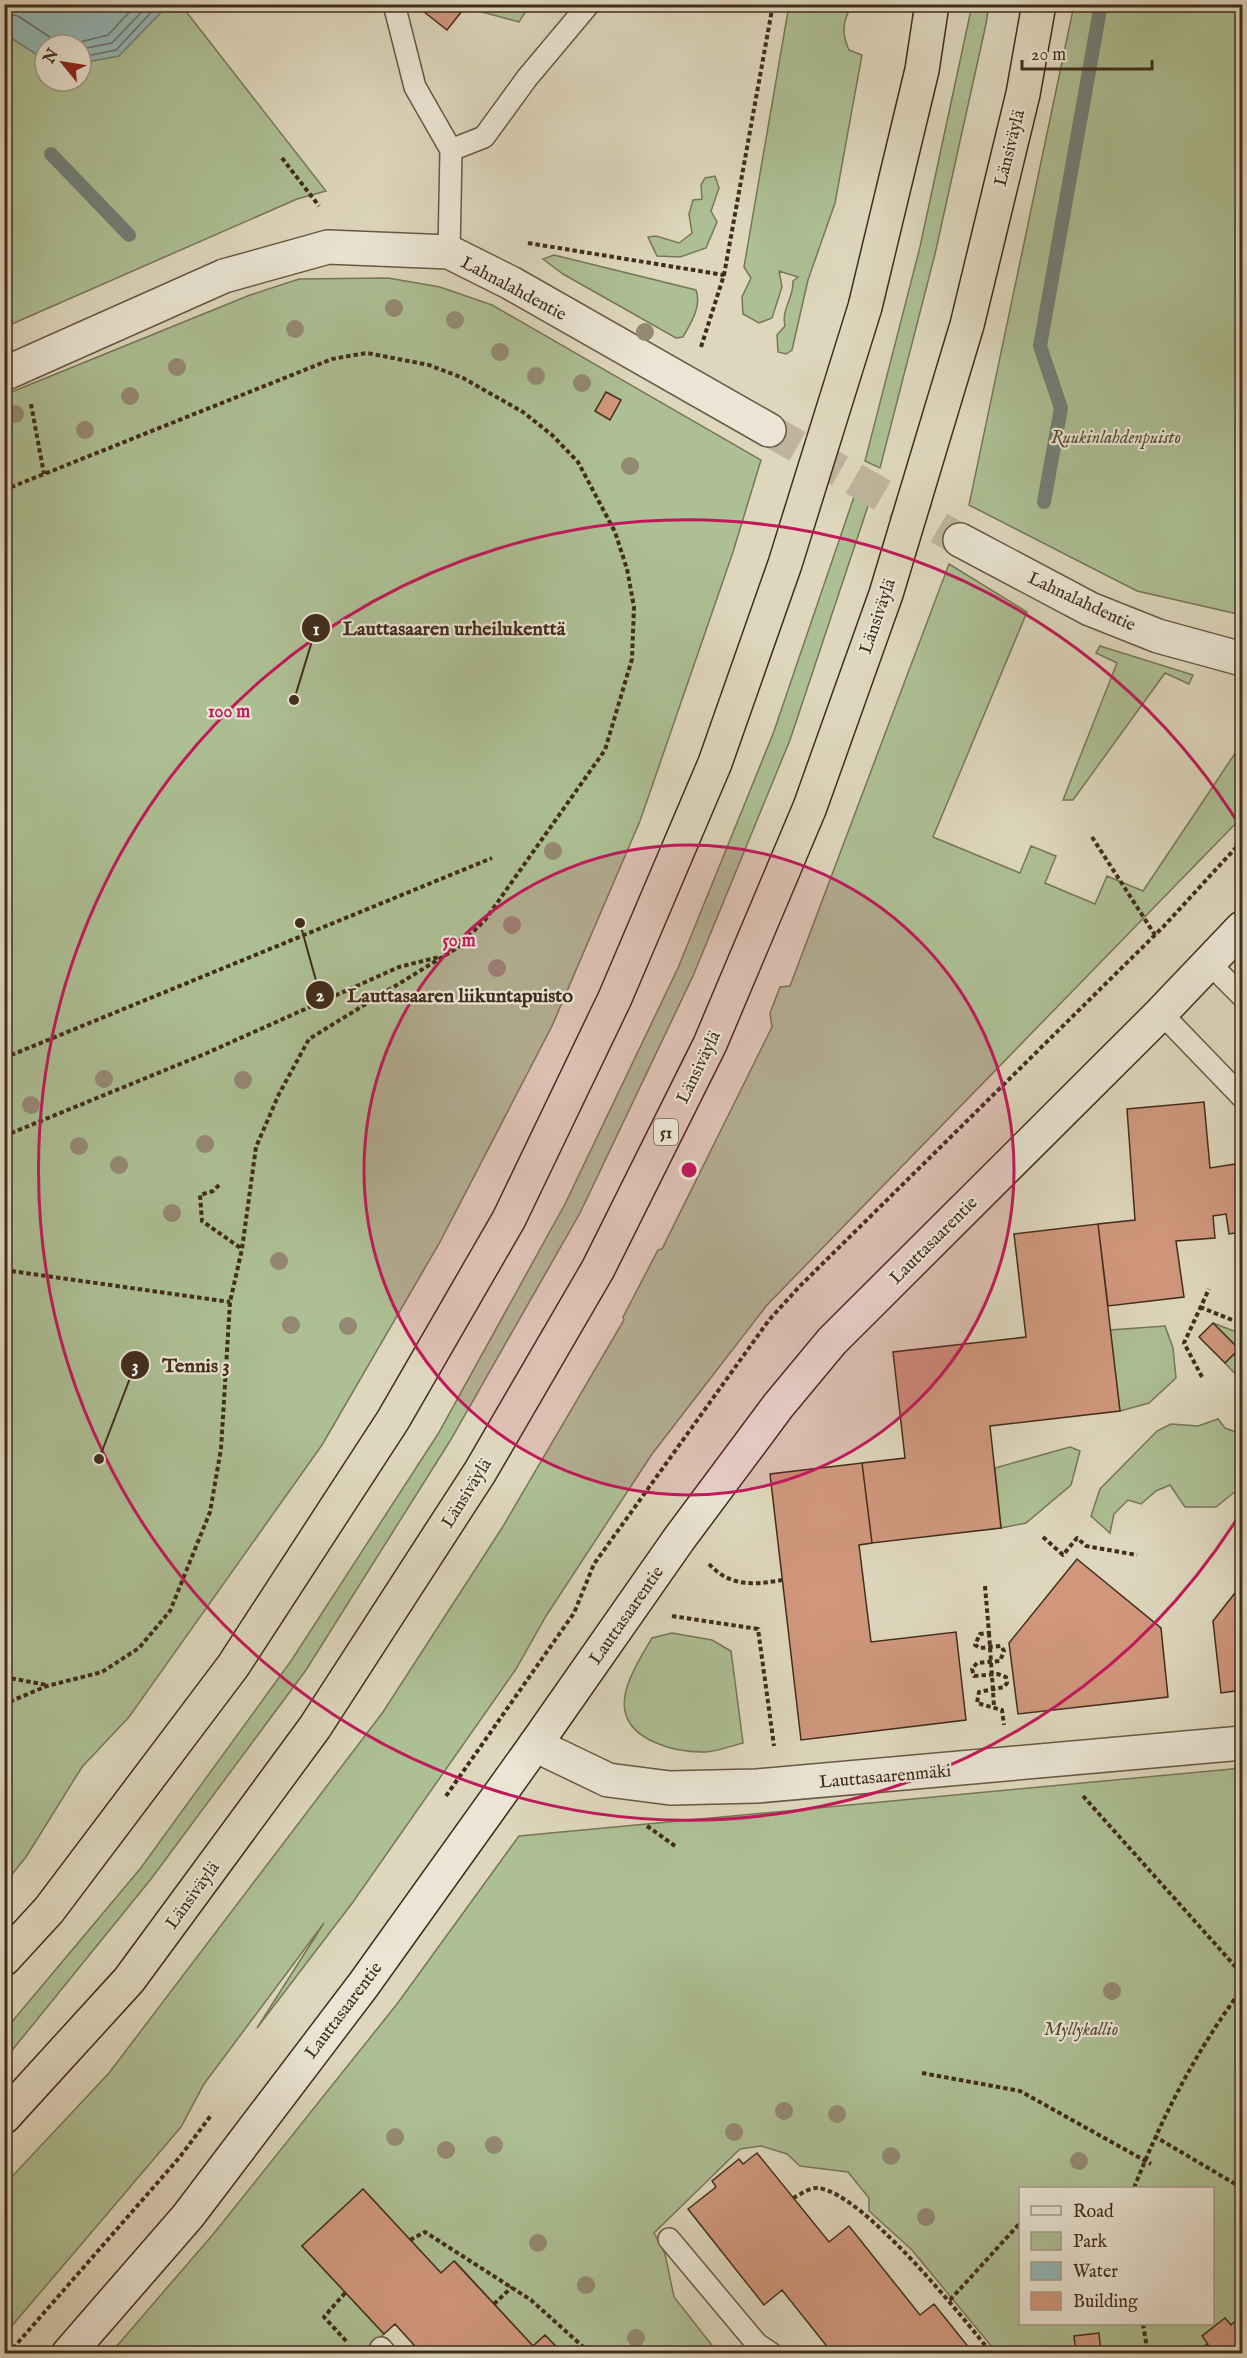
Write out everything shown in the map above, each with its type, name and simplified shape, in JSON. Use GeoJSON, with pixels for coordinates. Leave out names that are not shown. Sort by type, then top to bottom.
{"type":"FeatureCollection","features":[{"type":"Feature","properties":{"kind":"highway"},"geometry":{"type":"LineString","coordinates":[[4,1959],[49,1910],[233,1666],[393,1420],[509,1219],[615,998],[715,763],[788,553],[865,307],[922,70],[932,4]]}},
{"type":"Feature","properties":{"kind":"highway","name":"Länsiväylä"},"geometry":{"type":"LineString","coordinates":[[4,2117],[129,1980],[315,1726],[480,1472],[598,1269],[705,1054],[810,807],[886,594],[967,325],[1023,93],[1039,4]]}},
{"type":"Feature","properties":{"kind":"street","name":"Lahnalahdentie"},"geometry":{"type":"LineString","coordinates":[[4,374],[224,276],[328,247],[449,252],[511,283],[769,430]]}},
{"type":"Feature","properties":{"kind":"street","name":"Lahnalahdentie"},"geometry":{"type":"LineString","coordinates":[[960,540],[1090,609],[1158,636],[1242,659]]}},
{"type":"Feature","properties":{"kind":"street","name":"Lauttasaarentie"},"geometry":{"type":"LineString","coordinates":[[68,2354],[188,2216],[371,1974],[536,1745],[686,1530],[773,1413],[832,1341],[1210,964],[1242,928]]}},
{"type":"Feature","properties":{"kind":"street","name":"Lauttasaarenmäki"},"geometry":{"type":"LineString","coordinates":[[536,1745],[608,1780],[670,1788],[757,1786],[1242,1743]]}},
{"type":"Feature","properties":{"kind":"lane"},"geometry":{"type":"LineString","coordinates":[[394,4],[415,87],[451,150],[449,252]]}},
{"type":"Feature","properties":{"kind":"lane"},"geometry":{"type":"LineString","coordinates":[[451,150],[484,137],[527,78],[589,4]]}},
{"type":"Feature","properties":{"kind":"lane"},"geometry":{"type":"LineString","coordinates":[[1210,964],[1242,996]]}},
{"type":"Feature","properties":{"kind":"lane"},"geometry":{"type":"LineString","coordinates":[[1161,1013],[1242,1097]]}},
{"type":"Feature","properties":{"kind":"lane"},"geometry":{"type":"LineString","coordinates":[[669,2239],[757,2344],[771,2354]]}},
{"type":"Feature","properties":{"kind":"path"},"geometry":{"type":"LineString","coordinates":[[687,384],[724,275],[773,4]]}},
{"type":"Feature","properties":{"kind":"path"},"geometry":{"type":"LineString","coordinates":[[282,158],[319,206]]}},
{"type":"Feature","properties":{"kind":"path"},"geometry":{"type":"LineString","coordinates":[[528,243],[724,275]]}},
{"type":"Feature","properties":{"kind":"path"},"geometry":{"type":"LineString","coordinates":[[4,490],[332,359],[367,353],[429,365],[463,378],[524,412],[552,435],[578,462],[615,532],[627,569],[634,607],[632,659],[605,750],[485,920],[457,948],[309,1039],[279,1095],[256,1148],[242,1249],[230,1302],[221,1449],[210,1512],[170,1611],[139,1648],[102,1672],[47,1686],[4,1704]]}},
{"type":"Feature","properties":{"kind":"path"},"geometry":{"type":"LineString","coordinates":[[31,404],[44,474]]}},
{"type":"Feature","properties":{"kind":"path"},"geometry":{"type":"LineString","coordinates":[[1092,837],[1155,935]]}},
{"type":"Feature","properties":{"kind":"path"},"geometry":{"type":"LineString","coordinates":[[4,1058],[492,858]]}},
{"type":"Feature","properties":{"kind":"path"},"geometry":{"type":"LineString","coordinates":[[4,1136],[207,1053],[399,967],[444,956]]}},
{"type":"Feature","properties":{"kind":"path"},"geometry":{"type":"LineString","coordinates":[[219,1185],[213,1191],[200,1195],[202,1221],[242,1249]]}},
{"type":"Feature","properties":{"kind":"path"},"geometry":{"type":"LineString","coordinates":[[4,1270],[230,1302]]}},
{"type":"Feature","properties":{"kind":"path"},"geometry":{"type":"LineString","coordinates":[[1202,1377],[1184,1343],[1209,1289]]}},
{"type":"Feature","properties":{"kind":"path"},"geometry":{"type":"LineString","coordinates":[[1200,1307],[1242,1324]]}},
{"type":"Feature","properties":{"kind":"path"},"geometry":{"type":"LineString","coordinates":[[1043,1537],[1063,1555],[1077,1538],[1086,1546],[1137,1555]]}},
{"type":"Feature","properties":{"kind":"path"},"geometry":{"type":"LineString","coordinates":[[707,1562],[721,1577],[751,1585],[782,1580]]}},
{"type":"Feature","properties":{"kind":"path"},"geometry":{"type":"LineString","coordinates":[[985,1586],[994,1706]]}},
{"type":"Feature","properties":{"kind":"path"},"geometry":{"type":"LineString","coordinates":[[670,1616],[758,1629],[775,1755]]}},
{"type":"Feature","properties":{"kind":"path"},"geometry":{"type":"LineString","coordinates":[[989,1633],[980,1634],[975,1645],[1000,1646],[1004,1651],[1000,1661],[978,1663],[972,1668],[974,1676],[1006,1677],[1007,1683],[1004,1687],[979,1692],[976,1697],[977,1703],[1002,1710],[1006,1734]]}},
{"type":"Feature","properties":{"kind":"path"},"geometry":{"type":"LineString","coordinates":[[4,1677],[47,1686]]}},
{"type":"Feature","properties":{"kind":"path"},"geometry":{"type":"LineString","coordinates":[[1081,1795],[1242,1974]]}},
{"type":"Feature","properties":{"kind":"path"},"geometry":{"type":"LineString","coordinates":[[641,1822],[675,1846]]}},
{"type":"Feature","properties":{"kind":"path"},"geometry":{"type":"LineString","coordinates":[[1134,2187],[1154,2136],[1188,2071],[1242,1989]]}},
{"type":"Feature","properties":{"kind":"path"},"geometry":{"type":"LineString","coordinates":[[922,2073],[1020,2091],[1151,2164]]}},
{"type":"Feature","properties":{"kind":"path"},"geometry":{"type":"LineString","coordinates":[[1154,2136],[1242,2188]]}},
{"type":"Feature","properties":{"kind":"path"},"geometry":{"type":"LineString","coordinates":[[793,2198],[815,2188],[833,2192],[885,2233],[950,2300],[992,2354]]}},
{"type":"Feature","properties":{"kind":"path"},"geometry":{"type":"LineString","coordinates":[[950,2300],[1019,2224]]}},
{"type":"Feature","properties":{"kind":"path"},"geometry":{"type":"LineString","coordinates":[[410,2240],[425,2232],[531,2300],[591,2354]]}},
{"type":"Feature","properties":{"kind":"path"},"geometry":{"type":"LineString","coordinates":[[494,2304],[512,2287]]}},
{"type":"Feature","properties":{"kind":"path"},"geometry":{"type":"LineString","coordinates":[[345,2293],[324,2317],[351,2346]]}},
{"type":"Feature","properties":{"kind":"path"},"geometry":{"type":"LineString","coordinates":[[1143,2325],[1149,2354]]}},
{"type":"Feature","properties":{"kind":"green space"},"geometry":{"type":"Polygon","coordinates":[[[4,5],[181,5],[326,191],[297,199],[5,327],[4,5]]]}},
{"type":"Feature","properties":{"kind":"green space"},"geometry":{"type":"Polygon","coordinates":[[[474,5],[530,5],[519,22],[482,12],[474,5]]]}},
{"type":"Feature","properties":{"kind":"green space"},"geometry":{"type":"Polygon","coordinates":[[[789,5],[852,5],[845,21],[845,38],[849,50],[862,55],[835,203],[808,280],[792,350],[786,354],[778,352],[777,335],[785,326],[785,314],[792,293],[793,281],[798,277],[779,271],[782,287],[772,318],[759,323],[743,314],[742,297],[751,278],[744,267],[789,5]]]}},
{"type":"Feature","properties":{"kind":"green space"},"geometry":{"type":"Polygon","coordinates":[[[972,5],[989,5],[986,24],[935,254],[880,468],[865,461],[920,247],[972,5]]]}},
{"type":"Feature","properties":{"kind":"green space","name":"Ruukinlahdenpuisto"},"geometry":{"type":"Polygon","coordinates":[[[1074,5],[1242,5],[1242,615],[1137,591],[969,505],[1074,5]]]}},
{"type":"Feature","properties":{"kind":"green space"},"geometry":{"type":"Polygon","coordinates":[[[715,176],[719,188],[711,211],[717,222],[706,248],[680,257],[657,256],[648,237],[656,236],[679,243],[692,233],[689,214],[693,200],[702,199],[701,185],[705,178],[715,176]]]}},
{"type":"Feature","properties":{"kind":"green space"},"geometry":{"type":"Polygon","coordinates":[[[554,255],[696,290],[697,308],[683,337],[676,338],[563,274],[543,259],[554,255]]]}},
{"type":"Feature","properties":{"kind":"green space"},"geometry":{"type":"Polygon","coordinates":[[[388,278],[440,287],[492,305],[761,460],[733,552],[640,821],[552,1026],[440,1242],[322,1445],[129,1717],[82,1767],[26,1857],[5,1883],[4,395],[250,295],[299,279],[388,278]]]}},
{"type":"Feature","properties":{"kind":"green space"},"geometry":{"type":"Polygon","coordinates":[[[857,488],[872,494],[790,740],[693,976],[580,1213],[450,1441],[306,1670],[151,1879],[5,2059],[5,2030],[140,1869],[291,1661],[438,1434],[565,1204],[678,968],[773,734],[857,488]]]}},
{"type":"Feature","properties":{"kind":"green space"},"geometry":{"type":"Polygon","coordinates":[[[949,564],[1027,612],[933,837],[1020,873],[1031,846],[1056,856],[1045,883],[1095,904],[1107,876],[1143,891],[1242,743],[1242,817],[767,1305],[652,1454],[546,1616],[516,1669],[353,1902],[257,2028],[324,1923],[204,2084],[181,2127],[5,2334],[5,2184],[109,2073],[383,1712],[502,1528],[624,1320],[623,1317],[658,1250],[662,1249],[772,1027],[770,1013],[780,987],[790,986],[949,564]]]}},
{"type":"Feature","properties":{"kind":"green space"},"geometry":{"type":"Polygon","coordinates":[[[1100,646],[1193,675],[1189,684],[1165,673],[1073,800],[1063,800],[1117,663],[1096,653],[1100,646]]]}},
{"type":"Feature","properties":{"kind":"green space"},"geometry":{"type":"Polygon","coordinates":[[[1213,1323],[1242,1334],[1242,1381],[1225,1363],[1239,1349],[1213,1323]]]}},
{"type":"Feature","properties":{"kind":"green space"},"geometry":{"type":"Polygon","coordinates":[[[1165,1326],[1173,1348],[1176,1378],[1149,1403],[1120,1411],[1110,1330],[1165,1326]]]}},
{"type":"Feature","properties":{"kind":"green space"},"geometry":{"type":"Polygon","coordinates":[[[1218,1419],[1225,1428],[1242,1434],[1242,1486],[1216,1507],[1185,1507],[1170,1485],[1156,1491],[1141,1504],[1128,1500],[1114,1514],[1110,1533],[1091,1516],[1100,1489],[1157,1431],[1171,1424],[1198,1426],[1218,1419]]]}},
{"type":"Feature","properties":{"kind":"green space"},"geometry":{"type":"Polygon","coordinates":[[[1070,1447],[1080,1451],[1071,1485],[1026,1523],[1001,1528],[995,1468],[1070,1447]]]}},
{"type":"Feature","properties":{"kind":"green space"},"geometry":{"type":"Polygon","coordinates":[[[672,1633],[712,1640],[731,1651],[743,1743],[707,1752],[679,1750],[645,1737],[629,1721],[624,1702],[632,1673],[652,1638],[672,1633]]]}},
{"type":"Feature","properties":{"kind":"green space","name":"Myllykallio"},"geometry":{"type":"Polygon","coordinates":[[[1242,1768],[1242,2316],[1195,2353],[997,2353],[912,2250],[869,2211],[869,2198],[848,2172],[800,2166],[787,2154],[761,2146],[740,2149],[654,2233],[665,2254],[674,2297],[718,2353],[563,2353],[545,2335],[533,2346],[455,2261],[441,2273],[363,2189],[302,2246],[384,2334],[363,2353],[110,2354],[215,2232],[397,2004],[519,1836],[1242,1768]]]}},
{"type":"Feature","properties":{"kind":"water"},"geometry":{"type":"Polygon","coordinates":[[[5,4],[168,5],[119,56],[93,61],[93,33],[33,33],[33,52],[5,34],[5,4]]]}},
{"type":"Feature","properties":{"kind":"building"},"geometry":{"type":"Polygon","coordinates":[[[414,4],[454,4],[462,11],[447,30],[414,4]]]}},
{"type":"Feature","properties":{"kind":"building"},"geometry":{"type":"Polygon","coordinates":[[[606,392],[621,400],[610,420],[595,411],[606,392]]]}},
{"type":"Feature","properties":{"kind":"building"},"geometry":{"type":"Polygon","coordinates":[[[1204,1102],[1210,1168],[1242,1163],[1242,1232],[1229,1234],[1226,1214],[1213,1216],[1215,1238],[1176,1241],[1184,1297],[1108,1306],[1098,1224],[1135,1220],[1127,1109],[1204,1102]]]}},
{"type":"Feature","properties":{"kind":"building"},"geometry":{"type":"Polygon","coordinates":[[[1098,1224],[1120,1411],[990,1426],[1001,1528],[872,1543],[862,1463],[905,1458],[893,1352],[1026,1337],[1014,1234],[1098,1224]]]}},
{"type":"Feature","properties":{"kind":"building"},"geometry":{"type":"Polygon","coordinates":[[[1213,1323],[1239,1349],[1225,1363],[1199,1337],[1213,1323]]]}},
{"type":"Feature","properties":{"kind":"building"},"geometry":{"type":"Polygon","coordinates":[[[862,1463],[872,1543],[859,1545],[871,1642],[956,1632],[966,1720],[801,1740],[770,1474],[862,1463]]]}},
{"type":"Feature","properties":{"kind":"building"},"geometry":{"type":"Polygon","coordinates":[[[1077,1559],[1161,1628],[1168,1697],[1018,1714],[1009,1643],[1077,1559]]]}},
{"type":"Feature","properties":{"kind":"building"},"geometry":{"type":"Polygon","coordinates":[[[1242,1584],[1242,1690],[1221,1693],[1213,1621],[1242,1584]]]}},
{"type":"Feature","properties":{"kind":"building"},"geometry":{"type":"Polygon","coordinates":[[[757,2153],[829,2242],[849,2226],[920,2315],[934,2304],[974,2354],[833,2354],[782,2290],[764,2305],[688,2209],[716,2187],[712,2181],[739,2159],[743,2164],[757,2153]]]}},
{"type":"Feature","properties":{"kind":"building"},"geometry":{"type":"Polygon","coordinates":[[[363,2189],[441,2273],[454,2261],[533,2346],[545,2335],[563,2354],[422,2354],[395,2324],[384,2334],[302,2246],[363,2189]]]}},
{"type":"Feature","properties":{"kind":"building"},"geometry":{"type":"Polygon","coordinates":[[[1242,2316],[1242,2354],[1195,2354],[1208,2344],[1202,2336],[1225,2318],[1231,2325],[1242,2316]]]}},
{"type":"Feature","properties":{"kind":"building"},"geometry":{"type":"Polygon","coordinates":[[[1099,2333],[1101,2354],[1076,2354],[1074,2336],[1099,2333]]]}},
{"type":"Feature","properties":{"kind":"waterway"},"geometry":{"type":"LineString","coordinates":[[1044,502],[1061,408],[1040,346],[1101,4]]}},
{"type":"Feature","properties":{"kind":"waterway"},"geometry":{"type":"LineString","coordinates":[[51,154],[129,235]]}},
{"type":"Feature","properties":{"kind":"tunnel"},"geometry":{"type":"LineString","coordinates":[[769,430],[960,540]]}},
{"type":"Feature","properties":{"kind":"place","name":"Lauttasaaren urheilukenttä"},"geometry":{"type":"Point","coordinates":[294,700]}},
{"type":"Feature","properties":{"kind":"place","name":"Lauttasaaren liikuntapuisto"},"geometry":{"type":"Point","coordinates":[300,923]}},
{"type":"Feature","properties":{"kind":"place","name":"Tennis 3"},"geometry":{"type":"Point","coordinates":[99,1459]}}]}
